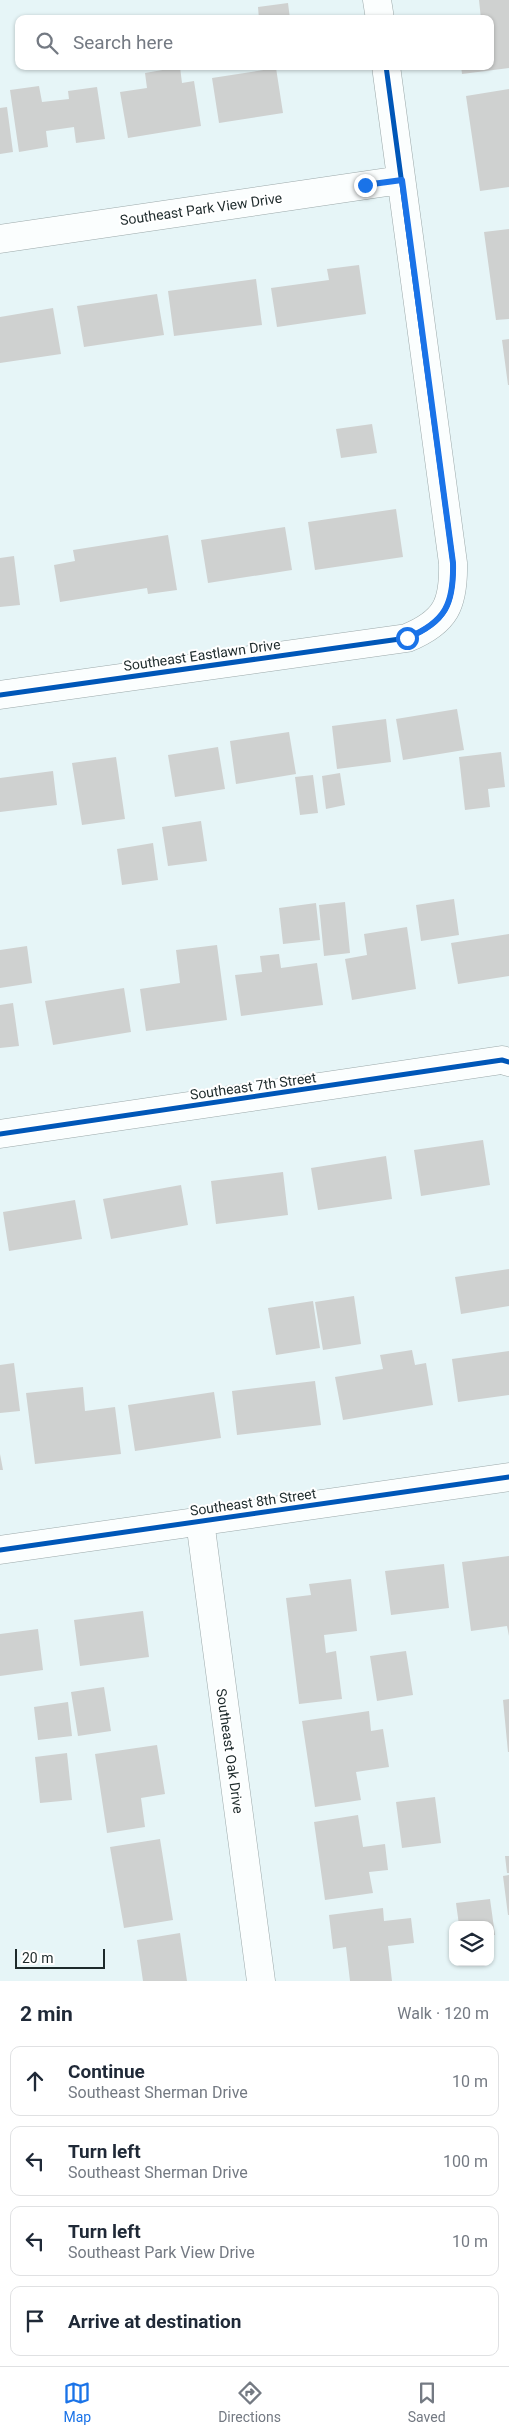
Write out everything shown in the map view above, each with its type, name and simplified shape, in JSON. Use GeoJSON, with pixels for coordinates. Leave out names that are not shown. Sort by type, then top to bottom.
{"type":"FeatureCollection","features":[{"type":"Feature","properties":{"kind":"street"},"geometry":{"type":"LineString","coordinates":[[377,0],[379,15]]}},
{"type":"Feature","properties":{"kind":"street","name":"Southeast Eastlawn Drive"},"geometry":{"type":"LineString","coordinates":[[0,695],[407,638],[426,630],[444,612],[454,589],[453,563],[387,70]]}},
{"type":"Feature","properties":{"kind":"street","name":"Southeast Park View Drive"},"geometry":{"type":"LineString","coordinates":[[0,239],[402,180]]}},
{"type":"Feature","properties":{"kind":"street","name":"Southeast 7th Street"},"geometry":{"type":"LineString","coordinates":[[0,1134],[502,1060],[509,1062]]}},
{"type":"Feature","properties":{"kind":"street","name":"Southeast 8th Street"},"geometry":{"type":"LineString","coordinates":[[0,1550],[509,1477]]}},
{"type":"Feature","properties":{"kind":"street","name":"Southeast Oak Drive"},"geometry":{"type":"LineString","coordinates":[[200,1521],[261,1981]]}},
{"type":"Feature","properties":{"kind":"building"},"geometry":{"type":"Polygon","coordinates":[[[479,0],[509,0],[509,68],[494,70],[494,15],[481,15],[479,0]]]}},
{"type":"Feature","properties":{"kind":"building"},"geometry":{"type":"Polygon","coordinates":[[[288,3],[290,15],[259,15],[258,7],[288,3]]]}},
{"type":"Feature","properties":{"kind":"building"},"geometry":{"type":"Polygon","coordinates":[[[162,70],[180,70],[182,83],[194,81],[201,126],[128,138],[120,92],[147,88],[145,73],[162,70]]]}},
{"type":"Feature","properties":{"kind":"building"},"geometry":{"type":"Polygon","coordinates":[[[263,70],[276,70],[283,113],[219,123],[212,78],[263,70]]]}},
{"type":"Feature","properties":{"kind":"building"},"geometry":{"type":"Polygon","coordinates":[[[462,70],[493,70],[462,74],[462,70]]]}},
{"type":"Feature","properties":{"kind":"building"},"geometry":{"type":"Polygon","coordinates":[[[39,86],[42,102],[69,99],[68,91],[97,87],[105,139],[76,143],[74,127],[46,131],[48,147],[19,152],[10,90],[39,86]]]}},
{"type":"Feature","properties":{"kind":"building"},"geometry":{"type":"Polygon","coordinates":[[[509,89],[509,187],[480,191],[466,96],[509,89]]]}},
{"type":"Feature","properties":{"kind":"building"},"geometry":{"type":"Polygon","coordinates":[[[7,107],[13,152],[0,154],[0,108],[7,107]]]}},
{"type":"Feature","properties":{"kind":"building"},"geometry":{"type":"Polygon","coordinates":[[[509,229],[509,319],[496,320],[484,232],[509,229]]]}},
{"type":"Feature","properties":{"kind":"building"},"geometry":{"type":"Polygon","coordinates":[[[359,265],[366,314],[277,327],[271,288],[329,280],[327,269],[359,265]]]}},
{"type":"Feature","properties":{"kind":"building"},"geometry":{"type":"Polygon","coordinates":[[[256,279],[262,325],[174,336],[168,291],[256,279]]]}},
{"type":"Feature","properties":{"kind":"building"},"geometry":{"type":"Polygon","coordinates":[[[157,294],[164,335],[84,347],[77,306],[157,294]]]}},
{"type":"Feature","properties":{"kind":"building"},"geometry":{"type":"Polygon","coordinates":[[[53,308],[61,354],[0,363],[0,317],[53,308]]]}},
{"type":"Feature","properties":{"kind":"building"},"geometry":{"type":"Polygon","coordinates":[[[509,339],[509,385],[508,385],[502,340],[509,339]]]}},
{"type":"Feature","properties":{"kind":"building"},"geometry":{"type":"Polygon","coordinates":[[[372,424],[377,453],[341,458],[336,429],[372,424]]]}},
{"type":"Feature","properties":{"kind":"building"},"geometry":{"type":"Polygon","coordinates":[[[396,509],[403,557],[315,570],[308,522],[396,509]]]}},
{"type":"Feature","properties":{"kind":"building"},"geometry":{"type":"Polygon","coordinates":[[[285,527],[292,570],[208,583],[201,540],[285,527]]]}},
{"type":"Feature","properties":{"kind":"building"},"geometry":{"type":"Polygon","coordinates":[[[168,535],[177,590],[148,594],[147,588],[60,602],[54,565],[75,561],[73,550],[168,535]]]}},
{"type":"Feature","properties":{"kind":"building"},"geometry":{"type":"Polygon","coordinates":[[[14,556],[20,605],[0,607],[0,558],[14,556]]]}},
{"type":"Feature","properties":{"kind":"building"},"geometry":{"type":"Polygon","coordinates":[[[457,709],[464,750],[403,760],[396,719],[457,709]]]}},
{"type":"Feature","properties":{"kind":"building"},"geometry":{"type":"Polygon","coordinates":[[[386,719],[391,762],[337,769],[332,726],[386,719]]]}},
{"type":"Feature","properties":{"kind":"building"},"geometry":{"type":"Polygon","coordinates":[[[289,732],[296,774],[236,784],[230,741],[289,732]]]}},
{"type":"Feature","properties":{"kind":"building"},"geometry":{"type":"Polygon","coordinates":[[[218,747],[225,789],[175,797],[168,755],[218,747]]]}},
{"type":"Feature","properties":{"kind":"building"},"geometry":{"type":"Polygon","coordinates":[[[501,752],[505,787],[488,789],[490,807],[465,810],[459,757],[501,752]]]}},
{"type":"Feature","properties":{"kind":"building"},"geometry":{"type":"Polygon","coordinates":[[[116,757],[125,819],[82,825],[72,763],[116,757]]]}},
{"type":"Feature","properties":{"kind":"building"},"geometry":{"type":"Polygon","coordinates":[[[53,771],[57,805],[0,812],[0,778],[53,771]]]}},
{"type":"Feature","properties":{"kind":"building"},"geometry":{"type":"Polygon","coordinates":[[[340,773],[345,805],[326,809],[322,776],[340,773]]]}},
{"type":"Feature","properties":{"kind":"building"},"geometry":{"type":"Polygon","coordinates":[[[313,775],[318,813],[300,815],[295,777],[313,775]]]}},
{"type":"Feature","properties":{"kind":"building"},"geometry":{"type":"Polygon","coordinates":[[[201,821],[207,861],[168,866],[162,827],[201,821]]]}},
{"type":"Feature","properties":{"kind":"building"},"geometry":{"type":"Polygon","coordinates":[[[153,843],[158,880],[122,885],[117,849],[153,843]]]}},
{"type":"Feature","properties":{"kind":"building"},"geometry":{"type":"Polygon","coordinates":[[[454,899],[459,935],[421,941],[416,905],[454,899]]]}},
{"type":"Feature","properties":{"kind":"building"},"geometry":{"type":"Polygon","coordinates":[[[345,902],[350,953],[324,956],[319,905],[345,902]]]}},
{"type":"Feature","properties":{"kind":"building"},"geometry":{"type":"Polygon","coordinates":[[[316,903],[320,940],[283,944],[279,908],[316,903]]]}},
{"type":"Feature","properties":{"kind":"building"},"geometry":{"type":"Polygon","coordinates":[[[407,927],[416,989],[352,1000],[345,959],[367,955],[364,934],[407,927]]]}},
{"type":"Feature","properties":{"kind":"building"},"geometry":{"type":"Polygon","coordinates":[[[509,934],[509,976],[458,984],[451,943],[509,934]]]}},
{"type":"Feature","properties":{"kind":"building"},"geometry":{"type":"Polygon","coordinates":[[[217,945],[227,1020],[146,1031],[140,989],[180,983],[176,950],[217,945]]]}},
{"type":"Feature","properties":{"kind":"building"},"geometry":{"type":"Polygon","coordinates":[[[27,946],[32,983],[0,988],[0,950],[27,946]]]}},
{"type":"Feature","properties":{"kind":"building"},"geometry":{"type":"Polygon","coordinates":[[[279,954],[281,968],[317,963],[323,1005],[241,1016],[235,975],[262,972],[260,956],[279,954]]]}},
{"type":"Feature","properties":{"kind":"building"},"geometry":{"type":"Polygon","coordinates":[[[124,988],[131,1032],[53,1045],[45,1001],[124,988]]]}},
{"type":"Feature","properties":{"kind":"building"},"geometry":{"type":"Polygon","coordinates":[[[13,1003],[19,1046],[0,1048],[0,1005],[13,1003]]]}},
{"type":"Feature","properties":{"kind":"building"},"geometry":{"type":"Polygon","coordinates":[[[483,1140],[490,1185],[421,1196],[414,1150],[483,1140]]]}},
{"type":"Feature","properties":{"kind":"building"},"geometry":{"type":"Polygon","coordinates":[[[386,1156],[392,1199],[318,1210],[311,1168],[386,1156]]]}},
{"type":"Feature","properties":{"kind":"building"},"geometry":{"type":"Polygon","coordinates":[[[283,1172],[288,1215],[216,1224],[211,1181],[283,1172]]]}},
{"type":"Feature","properties":{"kind":"building"},"geometry":{"type":"Polygon","coordinates":[[[181,1185],[188,1225],[111,1239],[103,1199],[181,1185]]]}},
{"type":"Feature","properties":{"kind":"building"},"geometry":{"type":"Polygon","coordinates":[[[75,1200],[82,1239],[9,1251],[3,1212],[75,1200]]]}},
{"type":"Feature","properties":{"kind":"building"},"geometry":{"type":"Polygon","coordinates":[[[509,1269],[509,1306],[461,1314],[455,1277],[509,1269]]]}},
{"type":"Feature","properties":{"kind":"building"},"geometry":{"type":"Polygon","coordinates":[[[354,1296],[361,1344],[323,1350],[315,1302],[354,1296]]]}},
{"type":"Feature","properties":{"kind":"building"},"geometry":{"type":"Polygon","coordinates":[[[313,1301],[320,1348],[276,1355],[268,1308],[313,1301]]]}},
{"type":"Feature","properties":{"kind":"building"},"geometry":{"type":"Polygon","coordinates":[[[412,1350],[415,1365],[426,1363],[433,1405],[343,1420],[335,1377],[383,1369],[380,1355],[412,1350]]]}},
{"type":"Feature","properties":{"kind":"building"},"geometry":{"type":"Polygon","coordinates":[[[509,1351],[509,1395],[458,1402],[452,1359],[509,1351]]]}},
{"type":"Feature","properties":{"kind":"building"},"geometry":{"type":"Polygon","coordinates":[[[14,1363],[20,1411],[0,1413],[0,1365],[14,1363]]]}},
{"type":"Feature","properties":{"kind":"building"},"geometry":{"type":"Polygon","coordinates":[[[315,1381],[321,1425],[237,1435],[232,1391],[315,1381]]]}},
{"type":"Feature","properties":{"kind":"building"},"geometry":{"type":"Polygon","coordinates":[[[83,1387],[85,1411],[115,1407],[121,1454],[35,1464],[26,1393],[83,1387]]]}},
{"type":"Feature","properties":{"kind":"building"},"geometry":{"type":"Polygon","coordinates":[[[214,1392],[221,1438],[135,1451],[128,1405],[214,1392]]]}},
{"type":"Feature","properties":{"kind":"building"},"geometry":{"type":"Polygon","coordinates":[[[0,1454],[3,1470],[0,1470],[0,1454]]]}},
{"type":"Feature","properties":{"kind":"building"},"geometry":{"type":"Polygon","coordinates":[[[509,1556],[509,1636],[507,1626],[471,1631],[462,1562],[509,1556]]]}},
{"type":"Feature","properties":{"kind":"building"},"geometry":{"type":"Polygon","coordinates":[[[444,1564],[449,1608],[391,1615],[385,1571],[444,1564]]]}},
{"type":"Feature","properties":{"kind":"building"},"geometry":{"type":"Polygon","coordinates":[[[351,1579],[357,1631],[324,1635],[326,1653],[336,1651],[342,1699],[299,1704],[286,1598],[311,1595],[309,1584],[351,1579]]]}},
{"type":"Feature","properties":{"kind":"building"},"geometry":{"type":"Polygon","coordinates":[[[143,1611],[149,1657],[80,1666],[74,1620],[143,1611]]]}},
{"type":"Feature","properties":{"kind":"building"},"geometry":{"type":"Polygon","coordinates":[[[38,1629],[43,1670],[0,1676],[0,1634],[38,1629]]]}},
{"type":"Feature","properties":{"kind":"building"},"geometry":{"type":"Polygon","coordinates":[[[406,1651],[413,1695],[377,1701],[370,1656],[406,1651]]]}},
{"type":"Feature","properties":{"kind":"building"},"geometry":{"type":"Polygon","coordinates":[[[104,1687],[111,1731],[78,1736],[71,1692],[104,1687]]]}},
{"type":"Feature","properties":{"kind":"building"},"geometry":{"type":"Polygon","coordinates":[[[509,1699],[509,1752],[508,1752],[503,1700],[509,1699]]]}},
{"type":"Feature","properties":{"kind":"building"},"geometry":{"type":"Polygon","coordinates":[[[68,1702],[72,1736],[38,1740],[34,1707],[68,1702]]]}},
{"type":"Feature","properties":{"kind":"building"},"geometry":{"type":"Polygon","coordinates":[[[369,1711],[371,1731],[383,1729],[389,1767],[356,1772],[361,1800],[315,1807],[302,1721],[369,1711]]]}},
{"type":"Feature","properties":{"kind":"building"},"geometry":{"type":"Polygon","coordinates":[[[157,1745],[165,1794],[141,1798],[145,1827],[107,1833],[95,1754],[157,1745]]]}},
{"type":"Feature","properties":{"kind":"building"},"geometry":{"type":"Polygon","coordinates":[[[67,1753],[72,1800],[40,1803],[35,1757],[67,1753]]]}},
{"type":"Feature","properties":{"kind":"building"},"geometry":{"type":"Polygon","coordinates":[[[435,1797],[441,1843],[402,1848],[396,1802],[435,1797]]]}},
{"type":"Feature","properties":{"kind":"building"},"geometry":{"type":"Polygon","coordinates":[[[358,1815],[363,1847],[385,1844],[388,1870],[369,1872],[373,1893],[325,1900],[314,1822],[358,1815]]]}},
{"type":"Feature","properties":{"kind":"building"},"geometry":{"type":"Polygon","coordinates":[[[160,1839],[173,1920],[124,1928],[110,1847],[160,1839]]]}},
{"type":"Feature","properties":{"kind":"building"},"geometry":{"type":"Polygon","coordinates":[[[505,1856],[509,1856],[509,1873],[507,1873],[505,1856]]]}},
{"type":"Feature","properties":{"kind":"building"},"geometry":{"type":"Polygon","coordinates":[[[509,1875],[509,1915],[508,1915],[503,1876],[509,1875]]]}},
{"type":"Feature","properties":{"kind":"building"},"geometry":{"type":"Polygon","coordinates":[[[490,1899],[493,1921],[458,1921],[456,1903],[490,1899]]]}},
{"type":"Feature","properties":{"kind":"building"},"geometry":{"type":"Polygon","coordinates":[[[383,1908],[384,1921],[411,1918],[414,1943],[388,1946],[392,1981],[350,1981],[346,1947],[333,1949],[329,1915],[383,1908]]]}},
{"type":"Feature","properties":{"kind":"building"},"geometry":{"type":"Polygon","coordinates":[[[180,1933],[187,1981],[143,1981],[137,1940],[180,1933]]]}},
{"type":"Feature","properties":{"kind":"cycle path"},"geometry":{"type":"LineString","coordinates":[[0,695],[407,638],[431,625],[445,610],[452,590],[453,563],[387,70]]}},
{"type":"Feature","properties":{"kind":"cycle path"},"geometry":{"type":"LineString","coordinates":[[0,1134],[502,1060],[509,1062]]}},
{"type":"Feature","properties":{"kind":"cycle path"},"geometry":{"type":"LineString","coordinates":[[0,1550],[509,1477]]}},
{"type":"Feature","properties":{"kind":"route"},"geometry":{"type":"LineString","coordinates":[[365,185],[402,180],[453,563],[454,589],[444,612],[426,630],[407,638]]}}]}
